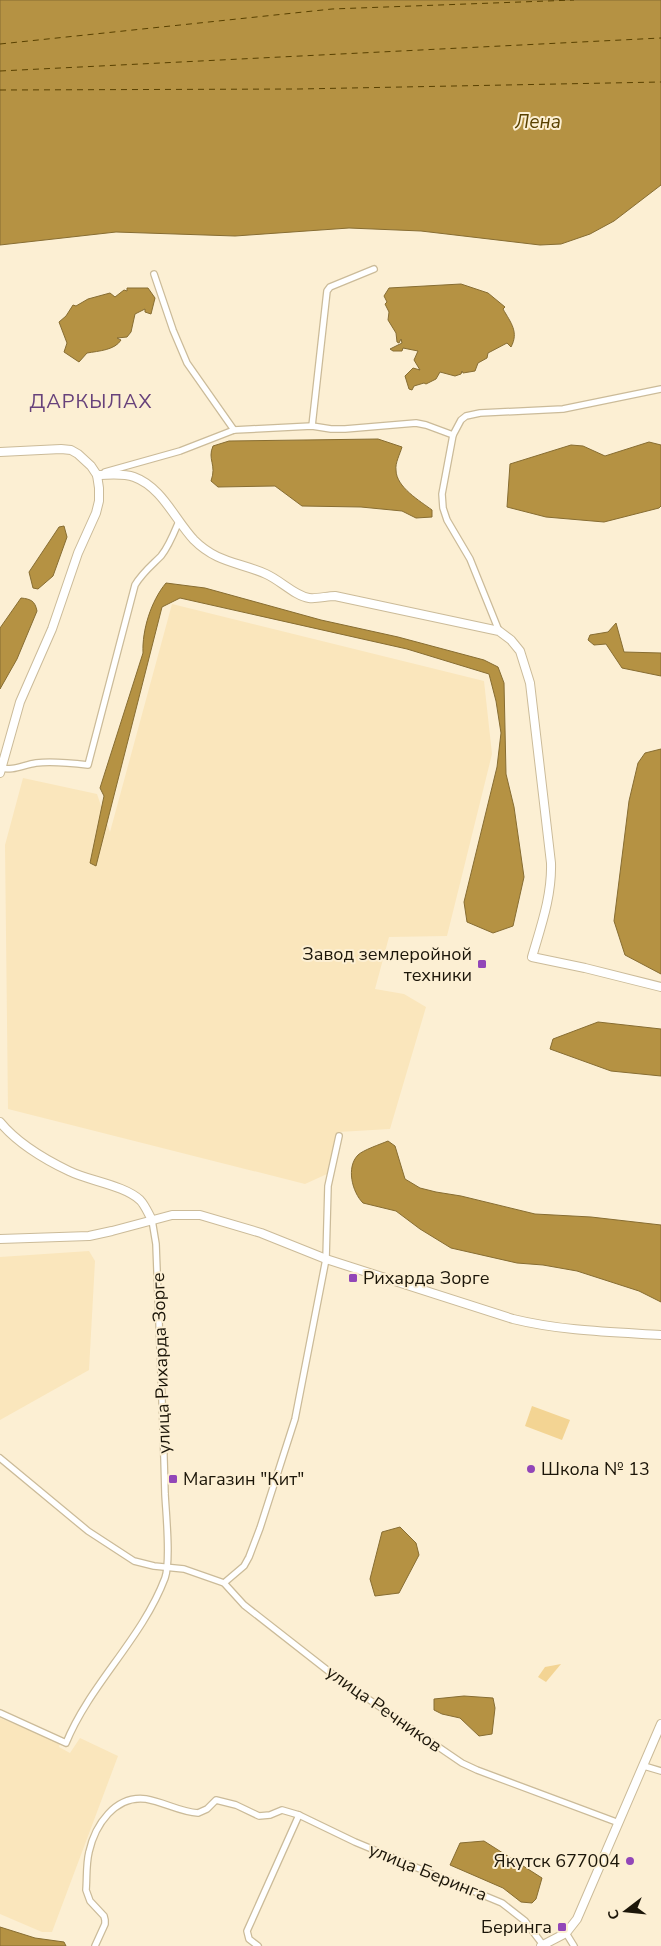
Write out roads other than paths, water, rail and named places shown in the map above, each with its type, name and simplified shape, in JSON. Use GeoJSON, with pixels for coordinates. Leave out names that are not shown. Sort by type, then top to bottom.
{"type":"FeatureCollection","features":[{"type":"Feature","properties":{"kind":"main road"},"geometry":{"type":"LineString","coordinates":[[0,452],[71,450],[91,466],[96,475],[99,488],[96,513],[78,554],[52,629],[20,702],[0,770]]}},
{"type":"Feature","properties":{"kind":"main road"},"geometry":{"type":"LineString","coordinates":[[96,475],[120,474],[134,477],[144,482],[156,492],[194,541],[218,559],[265,574],[282,582],[299,595],[310,598],[336,596],[499,631],[511,640],[520,651],[530,683],[551,864],[548,902],[532,957],[586,968],[661,987]]}},
{"type":"Feature","properties":{"kind":"main road"},"geometry":{"type":"LineString","coordinates":[[0,1122],[24,1145],[69,1171],[133,1195],[146,1207],[152,1220]]}},
{"type":"Feature","properties":{"kind":"main road"},"geometry":{"type":"LineString","coordinates":[[0,1239],[89,1236],[172,1216],[200,1215],[261,1233],[326,1259],[488,1312],[544,1326],[661,1335]]}},
{"type":"Feature","properties":{"kind":"main road"},"geometry":{"type":"LineString","coordinates":[[566,1933],[577,1919],[661,1724]]}},
{"type":"Feature","properties":{"kind":"main road","name":"улица Беринга"},"geometry":{"type":"LineString","coordinates":[[542,1946],[566,1933]]}},
{"type":"Feature","properties":{"kind":"street"},"geometry":{"type":"LineString","coordinates":[[312,426],[327,290],[374,268]]}},
{"type":"Feature","properties":{"kind":"street"},"geometry":{"type":"LineString","coordinates":[[154,274],[167,314],[187,362],[234,430]]}},
{"type":"Feature","properties":{"kind":"street"},"geometry":{"type":"LineString","coordinates":[[499,631],[470,559],[447,520],[443,508],[442,494],[453,435],[461,420],[472,414],[563,409],[661,389]]}},
{"type":"Feature","properties":{"kind":"street"},"geometry":{"type":"LineString","coordinates":[[96,475],[180,451],[234,430],[312,426],[345,429],[416,423],[426,424],[453,435]]}},
{"type":"Feature","properties":{"kind":"street"},"geometry":{"type":"LineString","coordinates":[[0,770],[52,762],[88,765],[135,585],[141,574],[161,555],[171,540],[179,521]]}},
{"type":"Feature","properties":{"kind":"street"},"geometry":{"type":"LineString","coordinates":[[224,1583],[244,1566],[249,1557],[287,1449],[295,1419],[326,1259],[328,1186],[339,1136]]}},
{"type":"Feature","properties":{"kind":"street","name":"улица Рихарда Зорге"},"geometry":{"type":"LineString","coordinates":[[0,1713],[66,1743],[79,1714],[152,1606],[166,1576],[156,1244],[152,1220]]}},
{"type":"Feature","properties":{"kind":"street"},"geometry":{"type":"LineString","coordinates":[[0,1458],[82,1526],[126,1556],[143,1564],[167,1567]]}},
{"type":"Feature","properties":{"kind":"street","name":"улица Речников"},"geometry":{"type":"LineString","coordinates":[[167,1567],[184,1569],[209,1576],[224,1583],[244,1606],[336,1677],[462,1762],[477,1770],[619,1823]]}},
{"type":"Feature","properties":{"kind":"street"},"geometry":{"type":"LineString","coordinates":[[644,1766],[661,1771]]}},
{"type":"Feature","properties":{"kind":"street","name":"улица Беринга"},"geometry":{"type":"LineString","coordinates":[[95,1946],[105,1920],[88,1896],[86,1890],[89,1852],[104,1818],[118,1804],[128,1800],[147,1799],[198,1814],[207,1809],[216,1800],[236,1805],[260,1816],[270,1815],[282,1810],[299,1815],[355,1842],[502,1902],[525,1921],[542,1946]]}},
{"type":"Feature","properties":{"kind":"street"},"geometry":{"type":"LineString","coordinates":[[258,1946],[249,1939],[247,1931],[299,1815]]}},
{"type":"Feature","properties":{"kind":"street"},"geometry":{"type":"LineString","coordinates":[[566,1933],[574,1946]]}},
{"type":"Feature","properties":{"kind":"water","name":"Лена"},"geometry":{"type":"Polygon","coordinates":[[[0,0],[661,0],[661,185],[614,221],[590,234],[561,244],[540,245],[421,231],[349,228],[235,236],[116,232],[0,245],[0,0]]]}},
{"type":"Feature","properties":{"kind":"water"},"geometry":{"type":"Polygon","coordinates":[[[461,284],[488,293],[505,307],[503,309],[514,332],[511,347],[507,343],[488,353],[487,358],[478,363],[475,371],[463,373],[462,371],[461,374],[455,376],[440,372],[436,379],[426,384],[414,386],[412,390],[409,389],[405,376],[413,368],[420,370],[414,360],[418,351],[403,348],[402,351],[390,349],[402,343],[401,339],[399,343],[397,342],[396,333],[388,320],[389,312],[384,296],[389,288],[461,284]]]}},
{"type":"Feature","properties":{"kind":"water"},"geometry":{"type":"Polygon","coordinates":[[[127,288],[148,288],[155,298],[151,314],[145,312],[145,309],[135,314],[131,332],[127,337],[117,338],[121,340],[111,348],[87,353],[79,362],[64,352],[67,343],[59,322],[66,316],[73,305],[76,306],[88,299],[110,293],[115,297],[124,290],[127,291],[127,288]]]}},
{"type":"Feature","properties":{"kind":"water"},"geometry":{"type":"Polygon","coordinates":[[[378,439],[402,447],[396,464],[397,476],[409,493],[432,510],[432,517],[416,518],[402,511],[361,507],[302,506],[275,486],[218,487],[211,481],[213,470],[211,451],[213,446],[229,441],[378,439]]]}},
{"type":"Feature","properties":{"kind":"water"},"geometry":{"type":"Polygon","coordinates":[[[649,442],[661,445],[661,506],[659,508],[604,522],[546,517],[507,507],[510,464],[571,445],[583,446],[605,456],[649,442]]]}},
{"type":"Feature","properties":{"kind":"water"},"geometry":{"type":"Polygon","coordinates":[[[64,526],[67,537],[53,576],[38,589],[33,588],[29,572],[59,527],[64,526]]]}},
{"type":"Feature","properties":{"kind":"water"},"geometry":{"type":"Polygon","coordinates":[[[166,583],[205,588],[321,620],[398,637],[484,660],[498,667],[504,683],[506,774],[514,807],[524,877],[513,926],[493,933],[467,922],[464,902],[497,767],[501,733],[489,674],[407,649],[180,598],[162,607],[96,866],[90,863],[104,796],[100,788],[143,653],[148,616],[156,598],[166,583]]]}},
{"type":"Feature","properties":{"kind":"water"},"geometry":{"type":"Polygon","coordinates":[[[21,598],[32,601],[37,611],[17,659],[0,689],[0,628],[21,598]]]}},
{"type":"Feature","properties":{"kind":"water"},"geometry":{"type":"Polygon","coordinates":[[[616,623],[624,652],[661,653],[661,676],[622,668],[606,644],[594,645],[588,640],[590,635],[608,632],[616,623]]]}},
{"type":"Feature","properties":{"kind":"water"},"geometry":{"type":"Polygon","coordinates":[[[661,749],[661,974],[625,955],[614,921],[629,801],[638,763],[645,753],[661,749]]]}},
{"type":"Feature","properties":{"kind":"water"},"geometry":{"type":"Polygon","coordinates":[[[598,1022],[661,1029],[661,1076],[611,1071],[550,1049],[553,1039],[598,1022]]]}},
{"type":"Feature","properties":{"kind":"water"},"geometry":{"type":"Polygon","coordinates":[[[388,1141],[395,1146],[405,1179],[420,1188],[535,1214],[591,1217],[661,1225],[661,1302],[639,1291],[577,1271],[517,1263],[451,1248],[420,1229],[396,1211],[363,1203],[353,1186],[351,1173],[354,1160],[364,1151],[388,1141]]]}},
{"type":"Feature","properties":{"kind":"water"},"geometry":{"type":"Polygon","coordinates":[[[400,1527],[416,1543],[419,1555],[399,1593],[375,1596],[370,1579],[382,1532],[400,1527]]]}},
{"type":"Feature","properties":{"kind":"water"},"geometry":{"type":"Polygon","coordinates":[[[464,1696],[493,1698],[495,1708],[492,1734],[479,1736],[460,1718],[434,1710],[434,1699],[464,1696]]]}},
{"type":"Feature","properties":{"kind":"water"},"geometry":{"type":"Polygon","coordinates":[[[484,1841],[542,1878],[536,1899],[532,1903],[521,1902],[503,1888],[450,1865],[460,1843],[484,1841]]]}},
{"type":"Feature","properties":{"kind":"water"},"geometry":{"type":"Polygon","coordinates":[[[0,1927],[35,1938],[64,1942],[66,1946],[0,1946],[0,1927]]]}},
{"type":"Feature","properties":{"kind":"place","name":"Завод землеройной техники"},"geometry":{"type":"Point","coordinates":[482,964]}},
{"type":"Feature","properties":{"kind":"place","name":"Рихарда Зорге"},"geometry":{"type":"Point","coordinates":[353,1278]}},
{"type":"Feature","properties":{"kind":"place","name":"Школа № 13"},"geometry":{"type":"Point","coordinates":[531,1469]}},
{"type":"Feature","properties":{"kind":"place","name":"Магазин \"Кит\""},"geometry":{"type":"Point","coordinates":[173,1479]}},
{"type":"Feature","properties":{"kind":"place","name":"Якутск 677004"},"geometry":{"type":"Point","coordinates":[630,1861]}},
{"type":"Feature","properties":{"kind":"place","name":"Беринга"},"geometry":{"type":"Point","coordinates":[562,1927]}},
{"type":"Feature","properties":{"kind":"district","name":"ДАРКЫЛАХ"},"geometry":{"type":"Point","coordinates":[91,401]}}]}
